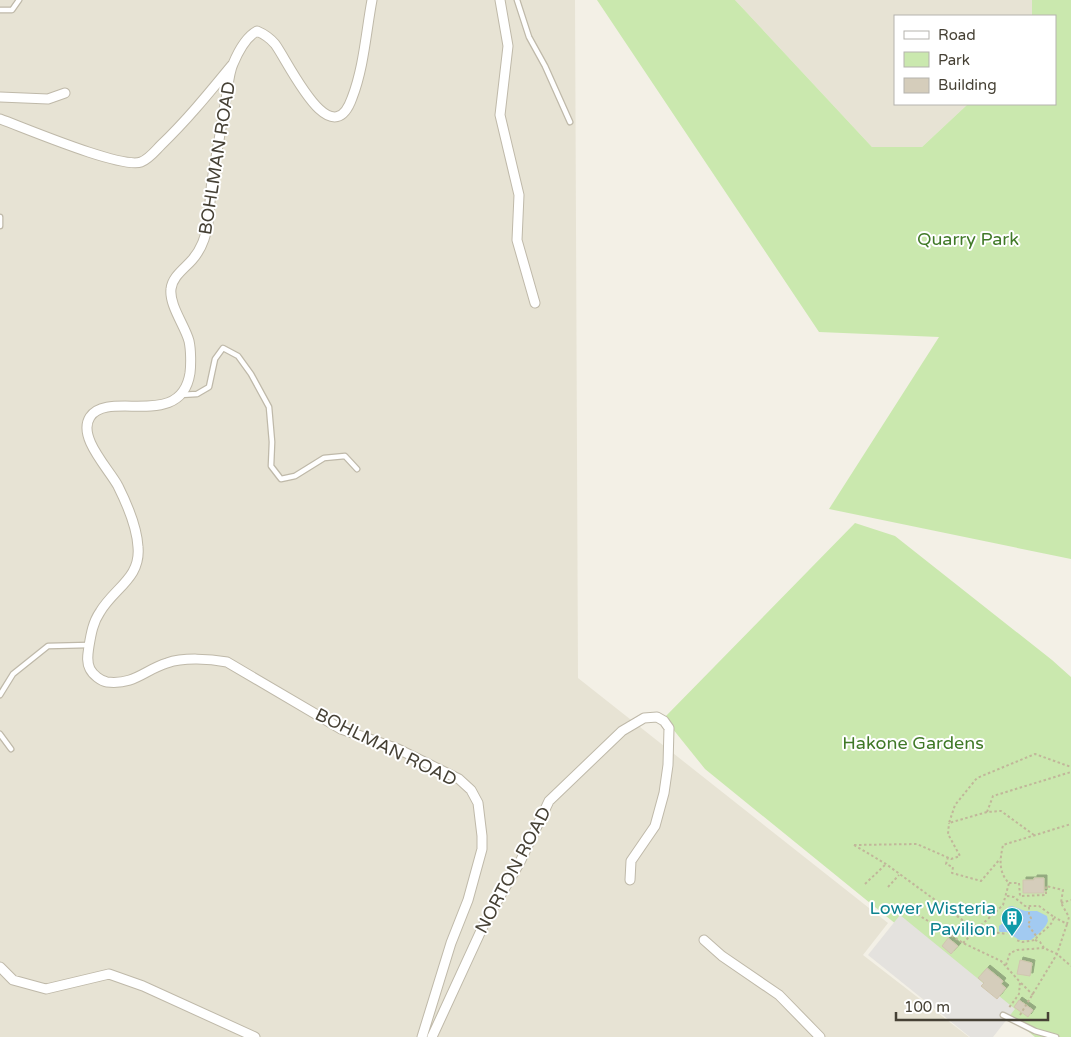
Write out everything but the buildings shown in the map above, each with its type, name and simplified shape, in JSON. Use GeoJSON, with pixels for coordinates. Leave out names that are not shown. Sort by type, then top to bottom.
{"type":"FeatureCollection","features":[{"type":"Feature","properties":{"kind":"street","name":"BOHLMAN ROAD"},"geometry":{"type":"LineString","coordinates":[[372,0],[356,86],[349,106],[340,116],[328,116],[314,105],[275,44],[264,34],[257,31],[250,35],[232,65],[204,242],[193,259],[178,274],[170,289],[173,302],[189,342],[190,372],[187,384],[178,396],[160,406],[110,407],[98,410],[90,417],[86,431],[96,452],[117,485],[127,508],[138,540],[139,558],[132,575],[100,611],[91,632],[87,659],[90,670],[101,681],[118,683],[133,680],[168,662],[205,659],[226,662],[341,729],[398,749],[458,779],[471,790],[478,803],[482,849],[468,900],[451,943],[422,1037]]}},
{"type":"Feature","properties":{"kind":"street"},"geometry":{"type":"LineString","coordinates":[[500,0],[508,46],[500,115],[519,195],[517,240],[535,303]]}},
{"type":"Feature","properties":{"kind":"street"},"geometry":{"type":"LineString","coordinates":[[0,119],[112,160],[132,163],[140,162],[148,158],[180,128],[232,65]]}},
{"type":"Feature","properties":{"kind":"street"},"geometry":{"type":"LineString","coordinates":[[0,97],[48,99],[65,93]]}},
{"type":"Feature","properties":{"kind":"street","name":"NORTON ROAD"},"geometry":{"type":"LineString","coordinates":[[432,1037],[485,922],[520,862],[549,801],[622,731],[644,718],[657,717],[664,721],[669,728],[667,774],[655,826],[631,861],[630,880]]}},
{"type":"Feature","properties":{"kind":"street"},"geometry":{"type":"LineString","coordinates":[[704,940],[722,956],[779,995],[820,1037]]}},
{"type":"Feature","properties":{"kind":"street"},"geometry":{"type":"LineString","coordinates":[[0,967],[13,980],[46,989],[109,974],[144,986],[255,1037]]}},
{"type":"Feature","properties":{"kind":"lane"},"geometry":{"type":"LineString","coordinates":[[0,10],[12,10],[19,0]]}},
{"type":"Feature","properties":{"kind":"lane"},"geometry":{"type":"LineString","coordinates":[[517,0],[529,36],[545,66],[570,122]]}},
{"type":"Feature","properties":{"kind":"lane"},"geometry":{"type":"LineString","coordinates":[[0,218],[0,226]]}},
{"type":"Feature","properties":{"kind":"lane"},"geometry":{"type":"LineString","coordinates":[[178,396],[198,394],[209,387],[215,359],[224,348],[238,356],[251,374],[269,407],[272,442],[271,466],[281,478],[296,476],[324,458],[345,456],[357,469]]}},
{"type":"Feature","properties":{"kind":"lane"},"geometry":{"type":"LineString","coordinates":[[0,695],[13,674],[48,646],[89,645]]}},
{"type":"Feature","properties":{"kind":"lane"},"geometry":{"type":"LineString","coordinates":[[0,734],[11,749]]}},
{"type":"Feature","properties":{"kind":"lane"},"geometry":{"type":"LineString","coordinates":[[1003,1015],[1035,1031],[1056,1037]]}},
{"type":"Feature","properties":{"kind":"path"},"geometry":{"type":"LineString","coordinates":[[1008,934],[976,930],[886,864],[854,845],[917,844],[951,859],[960,856],[948,834],[949,823],[955,805],[977,778],[1034,754],[1071,768]]}},
{"type":"Feature","properties":{"kind":"path"},"geometry":{"type":"LineString","coordinates":[[987,812],[993,796],[1071,772]]}},
{"type":"Feature","properties":{"kind":"path"},"geometry":{"type":"LineString","coordinates":[[949,823],[987,812],[1000,811],[1034,835]]}},
{"type":"Feature","properties":{"kind":"path"},"geometry":{"type":"LineString","coordinates":[[1016,1021],[1057,954],[1069,917],[1060,904],[1063,890],[1046,886],[1046,895],[1020,896],[1019,883],[1010,883],[1002,876],[1000,859],[1003,845],[1071,824]]}},
{"type":"Feature","properties":{"kind":"path"},"geometry":{"type":"LineString","coordinates":[[948,857],[946,864],[953,868],[952,873],[981,881],[1000,859]]}},
{"type":"Feature","properties":{"kind":"path"},"geometry":{"type":"LineString","coordinates":[[865,884],[886,864]]}},
{"type":"Feature","properties":{"kind":"path"},"geometry":{"type":"LineString","coordinates":[[888,887],[899,875]]}},
{"type":"Feature","properties":{"kind":"path"},"geometry":{"type":"LineString","coordinates":[[963,943],[1004,905],[1010,883]]}},
{"type":"Feature","properties":{"kind":"path"},"geometry":{"type":"LineString","coordinates":[[1006,896],[1014,897],[1025,906],[1039,906],[1066,924]]}},
{"type":"Feature","properties":{"kind":"path"},"geometry":{"type":"LineString","coordinates":[[1060,904],[1071,900]]}},
{"type":"Feature","properties":{"kind":"path"},"geometry":{"type":"LineString","coordinates":[[1029,907],[1029,916],[1031,918],[1028,925],[1029,928],[1044,948]]}},
{"type":"Feature","properties":{"kind":"path"},"geometry":{"type":"LineString","coordinates":[[909,909],[963,943],[1001,961],[1033,995]]}},
{"type":"Feature","properties":{"kind":"path"},"geometry":{"type":"LineString","coordinates":[[1016,940],[1022,942],[1036,939],[1047,931],[1054,917]]}},
{"type":"Feature","properties":{"kind":"path"},"geometry":{"type":"LineString","coordinates":[[1006,965],[1010,953],[1017,950],[1044,948],[1057,954],[1071,966]]}},
{"type":"Feature","properties":{"kind":"path"},"geometry":{"type":"LineString","coordinates":[[1003,1015],[1019,994],[1020,982]]}},
{"type":"Feature","properties":{"kind":"shaded area"},"geometry":{"type":"Polygon","coordinates":[[[0,0],[575,0],[578,678],[888,923],[863,955],[969,1037],[0,1037],[0,0]]]}},
{"type":"Feature","properties":{"kind":"shaded area"},"geometry":{"type":"Polygon","coordinates":[[[735,0],[1032,0],[1032,15],[894,15],[894,105],[967,105],[922,147],[872,147],[735,0]]]}},
{"type":"Feature","properties":{"kind":"shaded area"},"geometry":{"type":"Polygon","coordinates":[[[900,915],[1015,1009],[993,1037],[970,1037],[868,955],[900,915]]]}},
{"type":"Feature","properties":{"kind":"green space","name":"Quarry Park"},"geometry":{"type":"Polygon","coordinates":[[[597,0],[735,0],[872,147],[922,147],[967,105],[1056,105],[1056,15],[1032,15],[1032,0],[1071,0],[1071,559],[829,509],[939,337],[819,332],[597,0]]]}},
{"type":"Feature","properties":{"kind":"green space","name":"Hakone Gardens"},"geometry":{"type":"Polygon","coordinates":[[[855,523],[895,536],[1071,677],[1071,1037],[1035,1037],[705,769],[664,718],[855,523]]]}},
{"type":"Feature","properties":{"kind":"water"},"geometry":{"type":"Polygon","coordinates":[[[1012,906],[1025,911],[1037,911],[1047,916],[1047,924],[1031,940],[1019,940],[1007,932],[1000,932],[999,926],[1008,919],[1008,907],[1012,906]]]}},
{"type":"Feature","properties":{"kind":"place","name":"Lower Wisteria Pavilion"},"geometry":{"type":"Point","coordinates":[1012,937]}}]}
